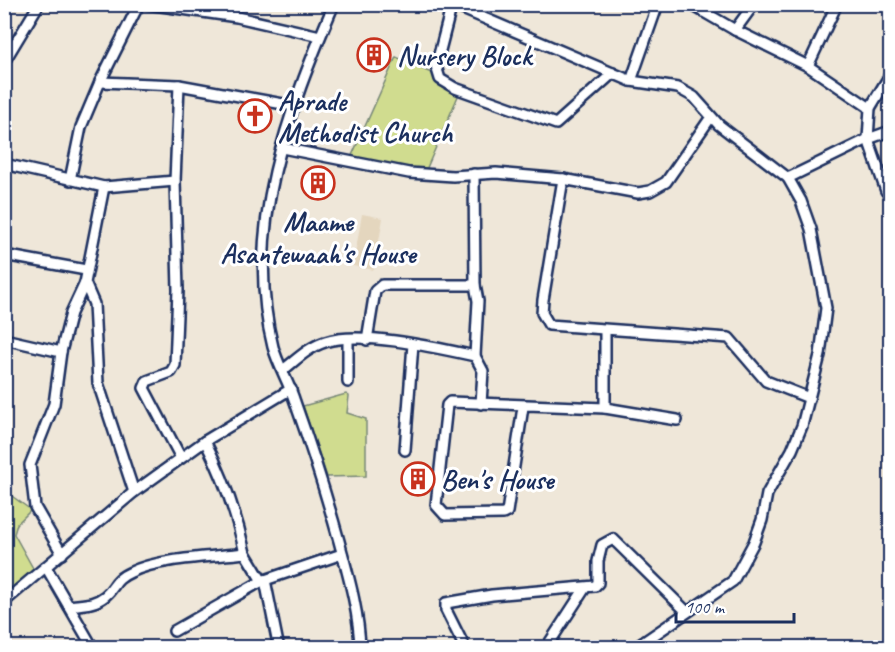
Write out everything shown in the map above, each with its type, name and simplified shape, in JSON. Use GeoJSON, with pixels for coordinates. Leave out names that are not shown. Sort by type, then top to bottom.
{"type":"FeatureCollection","features":[{"type":"Feature","properties":{"kind":"street"},"geometry":{"type":"LineString","coordinates":[[4,62],[39,4]]}},
{"type":"Feature","properties":{"kind":"street"},"geometry":{"type":"LineString","coordinates":[[70,180],[81,127],[100,82],[139,4]]}},
{"type":"Feature","properties":{"kind":"street"},"geometry":{"type":"LineString","coordinates":[[147,4],[237,17],[320,36]]}},
{"type":"Feature","properties":{"kind":"street"},"geometry":{"type":"LineString","coordinates":[[334,4],[294,106],[272,176],[264,221],[263,300],[274,350],[291,389],[313,451],[342,554],[354,602],[360,648]]}},
{"type":"Feature","properties":{"kind":"street"},"geometry":{"type":"LineString","coordinates":[[631,81],[658,4]]}},
{"type":"Feature","properties":{"kind":"street"},"geometry":{"type":"LineString","coordinates":[[690,4],[735,30],[808,66],[870,108]]}},
{"type":"Feature","properties":{"kind":"street"},"geometry":{"type":"LineString","coordinates":[[735,30],[754,4]]}},
{"type":"Feature","properties":{"kind":"street"},"geometry":{"type":"LineString","coordinates":[[808,66],[837,4]]}},
{"type":"Feature","properties":{"kind":"street"},"geometry":{"type":"LineString","coordinates":[[613,73],[556,124],[455,88],[440,79],[436,66],[452,5],[613,73],[631,81],[678,88],[694,97],[711,117],[788,178],[801,201],[811,229],[826,308],[820,355],[792,450],[767,494],[762,520],[737,574],[726,588],[686,611],[637,647]]}},
{"type":"Feature","properties":{"kind":"street"},"geometry":{"type":"LineString","coordinates":[[891,75],[870,108],[868,139],[886,191],[891,193]]}},
{"type":"Feature","properties":{"kind":"street"},"geometry":{"type":"LineString","coordinates":[[100,82],[179,85],[294,106]]}},
{"type":"Feature","properties":{"kind":"street"},"geometry":{"type":"LineString","coordinates":[[179,85],[174,181],[178,290],[175,364],[171,372],[147,381],[144,388],[182,458]]}},
{"type":"Feature","properties":{"kind":"street"},"geometry":{"type":"LineString","coordinates":[[282,148],[409,173],[496,173],[563,179],[638,193],[651,191],[666,182],[711,117]]}},
{"type":"Feature","properties":{"kind":"street"},"geometry":{"type":"LineString","coordinates":[[788,178],[868,139],[891,131]]}},
{"type":"Feature","properties":{"kind":"street"},"geometry":{"type":"LineString","coordinates":[[4,164],[104,187],[174,181]]}},
{"type":"Feature","properties":{"kind":"street"},"geometry":{"type":"LineString","coordinates":[[474,174],[475,285],[478,301],[475,356],[483,371],[481,404]]}},
{"type":"Feature","properties":{"kind":"street"},"geometry":{"type":"LineString","coordinates":[[563,179],[542,313],[549,325],[729,338],[766,381],[809,398]]}},
{"type":"Feature","properties":{"kind":"street"},"geometry":{"type":"LineString","coordinates":[[62,554],[35,507],[30,465],[54,404],[61,352],[71,313],[85,283],[104,187]]}},
{"type":"Feature","properties":{"kind":"street"},"geometry":{"type":"LineString","coordinates":[[4,255],[86,270]]}},
{"type":"Feature","properties":{"kind":"street"},"geometry":{"type":"LineString","coordinates":[[85,283],[94,304],[98,383],[134,492]]}},
{"type":"Feature","properties":{"kind":"street"},"geometry":{"type":"LineString","coordinates":[[367,340],[375,291],[382,285],[390,283],[475,285]]}},
{"type":"Feature","properties":{"kind":"street"},"geometry":{"type":"LineString","coordinates":[[605,330],[605,408]]}},
{"type":"Feature","properties":{"kind":"street"},"geometry":{"type":"LineString","coordinates":[[4,339],[61,352]]}},
{"type":"Feature","properties":{"kind":"street"},"geometry":{"type":"LineString","coordinates":[[283,370],[324,342],[348,339],[413,344],[475,356]]}},
{"type":"Feature","properties":{"kind":"street"},"geometry":{"type":"LineString","coordinates":[[348,339],[348,382]]}},
{"type":"Feature","properties":{"kind":"street"},"geometry":{"type":"LineString","coordinates":[[405,450],[413,344]]}},
{"type":"Feature","properties":{"kind":"street"},"geometry":{"type":"LineString","coordinates":[[4,602],[134,492],[205,441],[291,389]]}},
{"type":"Feature","properties":{"kind":"street"},"geometry":{"type":"LineString","coordinates":[[523,406],[507,512],[503,514],[445,515],[436,505],[447,405],[453,401],[605,408],[677,420]]}},
{"type":"Feature","properties":{"kind":"street"},"geometry":{"type":"LineString","coordinates":[[205,441],[224,479],[237,513],[245,553],[264,580],[278,644]]}},
{"type":"Feature","properties":{"kind":"street"},"geometry":{"type":"LineString","coordinates":[[465,648],[446,610],[446,603],[492,595],[585,588],[598,583],[598,561],[602,545],[613,539],[686,611]]}},
{"type":"Feature","properties":{"kind":"street"},"geometry":{"type":"LineString","coordinates":[[69,606],[97,601],[105,596],[115,581],[142,568],[245,553]]}},
{"type":"Feature","properties":{"kind":"street"},"geometry":{"type":"LineString","coordinates":[[174,631],[264,580],[342,554]]}},
{"type":"Feature","properties":{"kind":"street"},"geometry":{"type":"LineString","coordinates":[[46,567],[93,648]]}},
{"type":"Feature","properties":{"kind":"street"},"geometry":{"type":"LineString","coordinates":[[546,648],[585,588]]}},
{"type":"Feature","properties":{"kind":"street"},"geometry":{"type":"LineString","coordinates":[[890,648],[891,641]]}},
{"type":"Feature","properties":{"kind":"shaded area"},"geometry":{"type":"Polygon","coordinates":[[[362,214],[383,218],[374,270],[353,266],[362,214]]]}},
{"type":"Feature","properties":{"kind":"green space"},"geometry":{"type":"Polygon","coordinates":[[[396,57],[462,87],[426,170],[350,160],[396,57]]]}},
{"type":"Feature","properties":{"kind":"green space"},"geometry":{"type":"Polygon","coordinates":[[[346,394],[349,396],[347,413],[366,419],[366,476],[327,477],[303,406],[346,394]]]}},
{"type":"Feature","properties":{"kind":"green space"},"geometry":{"type":"Polygon","coordinates":[[[5,491],[31,510],[17,524],[14,534],[34,570],[5,595],[5,491]]]}},
{"type":"Feature","properties":{"kind":"place","name":"Nursery Block"},"geometry":{"type":"Point","coordinates":[374,55]}},
{"type":"Feature","properties":{"kind":"place","name":"Aprade Methodist Church"},"geometry":{"type":"Point","coordinates":[255,116]}},
{"type":"Feature","properties":{"kind":"place","name":"Maame Asantewaah's House"},"geometry":{"type":"Point","coordinates":[318,183]}},
{"type":"Feature","properties":{"kind":"place","name":"Ben's House"},"geometry":{"type":"Point","coordinates":[418,479]}}]}
